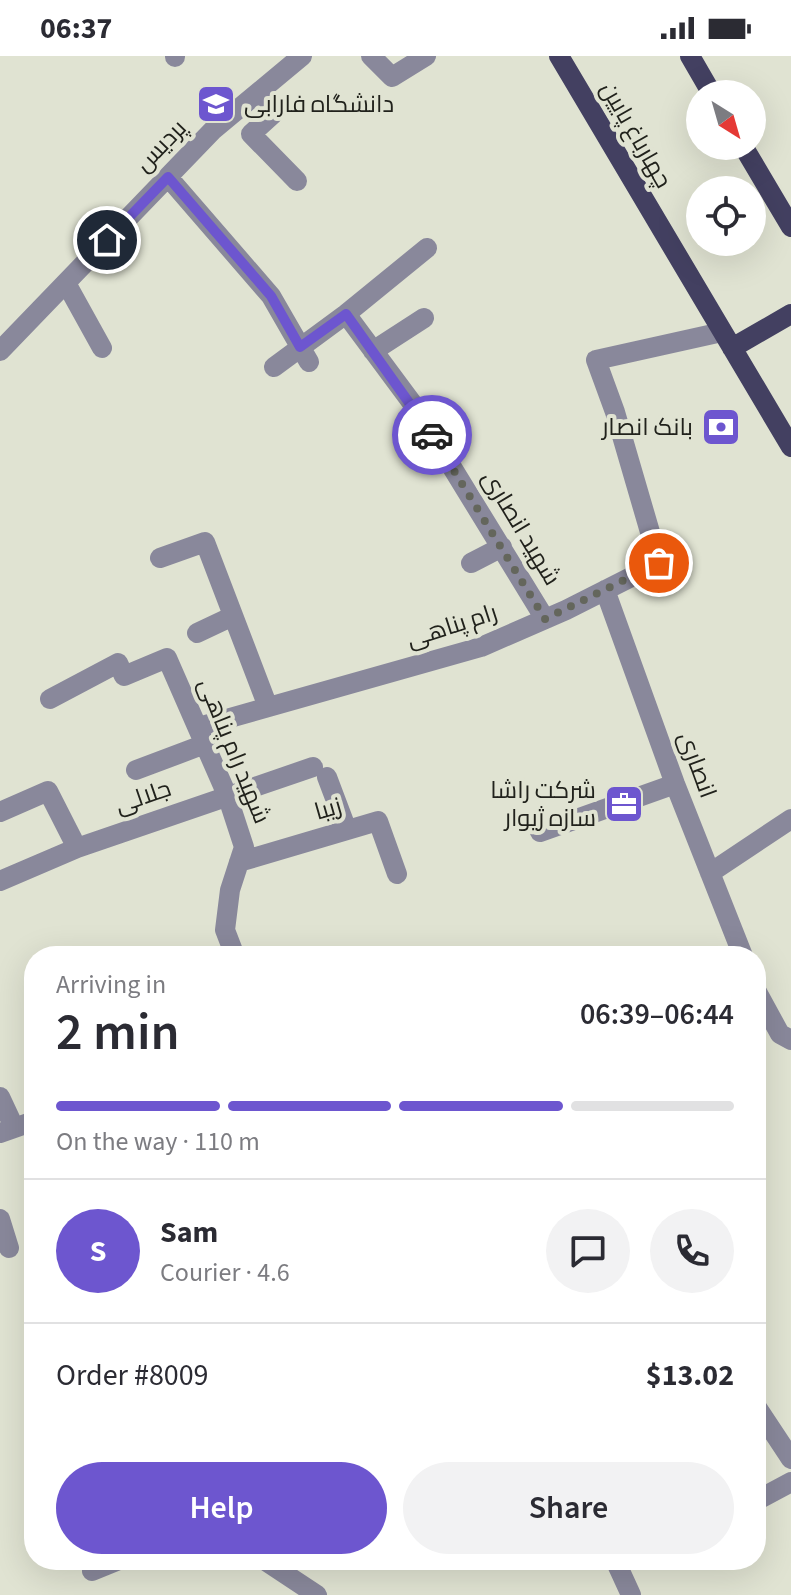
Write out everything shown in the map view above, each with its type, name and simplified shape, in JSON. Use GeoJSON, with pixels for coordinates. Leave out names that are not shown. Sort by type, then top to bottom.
{"type":"FeatureCollection","features":[{"type":"Feature","properties":{"kind":"main road","name":"چهارباغ پایین"},"geometry":{"type":"LineString","coordinates":[[559,56],[791,447]]}},
{"type":"Feature","properties":{"kind":"main road"},"geometry":{"type":"LineString","coordinates":[[690,56],[704,80]]}},
{"type":"Feature","properties":{"kind":"main road"},"geometry":{"type":"LineString","coordinates":[[751,160],[791,227]]}},
{"type":"Feature","properties":{"kind":"main road"},"geometry":{"type":"LineString","coordinates":[[727,340],[791,314]]}},
{"type":"Feature","properties":{"kind":"street"},"geometry":{"type":"LineString","coordinates":[[269,56],[294,63]]}},
{"type":"Feature","properties":{"kind":"street"},"geometry":{"type":"LineString","coordinates":[[371,56],[392,77],[426,56]]}},
{"type":"Feature","properties":{"kind":"street","name":"پردیس"},"geometry":{"type":"LineString","coordinates":[[0,351],[213,130],[294,63]]}},
{"type":"Feature","properties":{"kind":"street"},"geometry":{"type":"LineString","coordinates":[[255,95],[273,114],[251,134],[297,181]]}},
{"type":"Feature","properties":{"kind":"street"},"geometry":{"type":"LineString","coordinates":[[168,177],[271,296],[304,354]]}},
{"type":"Feature","properties":{"kind":"street"},"geometry":{"type":"LineString","coordinates":[[274,367],[304,354],[346,314],[427,248]]}},
{"type":"Feature","properties":{"kind":"street"},"geometry":{"type":"LineString","coordinates":[[66,283],[102,348]]}},
{"type":"Feature","properties":{"kind":"street","name":"شهید انصاری"},"geometry":{"type":"LineString","coordinates":[[346,314],[415,407],[545,619]]}},
{"type":"Feature","properties":{"kind":"street"},"geometry":{"type":"LineString","coordinates":[[373,351],[424,318]]}},
{"type":"Feature","properties":{"kind":"street","name":"رام پناهی"},"geometry":{"type":"LineString","coordinates":[[136,770],[202,735],[268,707],[481,647],[659,563],[615,412],[596,360],[727,340]]}},
{"type":"Feature","properties":{"kind":"street"},"geometry":{"type":"LineString","coordinates":[[160,558],[205,542],[268,707]]}},
{"type":"Feature","properties":{"kind":"street"},"geometry":{"type":"LineString","coordinates":[[471,563],[502,547]]}},
{"type":"Feature","properties":{"kind":"street","name":"انصاری"},"geometry":{"type":"LineString","coordinates":[[605,590],[675,784],[739,946]]}},
{"type":"Feature","properties":{"kind":"street"},"geometry":{"type":"LineString","coordinates":[[197,633],[233,616]]}},
{"type":"Feature","properties":{"kind":"street","name":"شهید رام پناهی"},"geometry":{"type":"LineString","coordinates":[[50,699],[118,663],[124,676],[167,658],[227,795],[244,847],[230,890],[225,930],[231,946]]}},
{"type":"Feature","properties":{"kind":"street","name":"جلالی"},"geometry":{"type":"LineString","coordinates":[[0,881],[77,848],[227,795],[320,772],[347,830]]}},
{"type":"Feature","properties":{"kind":"street"},"geometry":{"type":"LineString","coordinates":[[540,832],[675,784]]}},
{"type":"Feature","properties":{"kind":"street"},"geometry":{"type":"LineString","coordinates":[[0,812],[48,791],[77,848]]}},
{"type":"Feature","properties":{"kind":"street","name":"زیبا"},"geometry":{"type":"LineString","coordinates":[[239,862],[378,821],[397,874]]}},
{"type":"Feature","properties":{"kind":"street"},"geometry":{"type":"LineString","coordinates":[[710,873],[789,822]]}},
{"type":"Feature","properties":{"kind":"street"},"geometry":{"type":"LineString","coordinates":[[766,1010],[780,1034],[791,1040]]}},
{"type":"Feature","properties":{"kind":"street"},"geometry":{"type":"LineString","coordinates":[[0,1097],[7,1130]]}},
{"type":"Feature","properties":{"kind":"street"},"geometry":{"type":"LineString","coordinates":[[0,1219],[9,1248]]}},
{"type":"Feature","properties":{"kind":"street"},"geometry":{"type":"LineString","coordinates":[[766,1421],[791,1459]]}},
{"type":"Feature","properties":{"kind":"street"},"geometry":{"type":"LineString","coordinates":[[766,1496],[791,1482]]}},
{"type":"Feature","properties":{"kind":"street"},"geometry":{"type":"LineString","coordinates":[[279,1570],[317,1595]]}},
{"type":"Feature","properties":{"kind":"street"},"geometry":{"type":"LineString","coordinates":[[620,1570],[631,1595]]}},
{"type":"Feature","properties":{"kind":"way so far"},"geometry":{"type":"LineString","coordinates":[[432,435],[545,619],[659,563]]}},
{"type":"Feature","properties":{"kind":"place","name":"دانشگاه فارابی"},"geometry":{"type":"Point","coordinates":[216,104]}},
{"type":"Feature","properties":{"kind":"place","name":"بانک انصار"},"geometry":{"type":"Point","coordinates":[721,427]}},
{"type":"Feature","properties":{"kind":"place","name":"شرکت راشا سازه ژیوار"},"geometry":{"type":"Point","coordinates":[624,804]}},
{"type":"Feature","properties":{"kind":"route"},"geometry":{"type":"LineString","coordinates":[[107,240],[168,177],[271,296],[300,347],[346,314],[432,435]]}}]}
